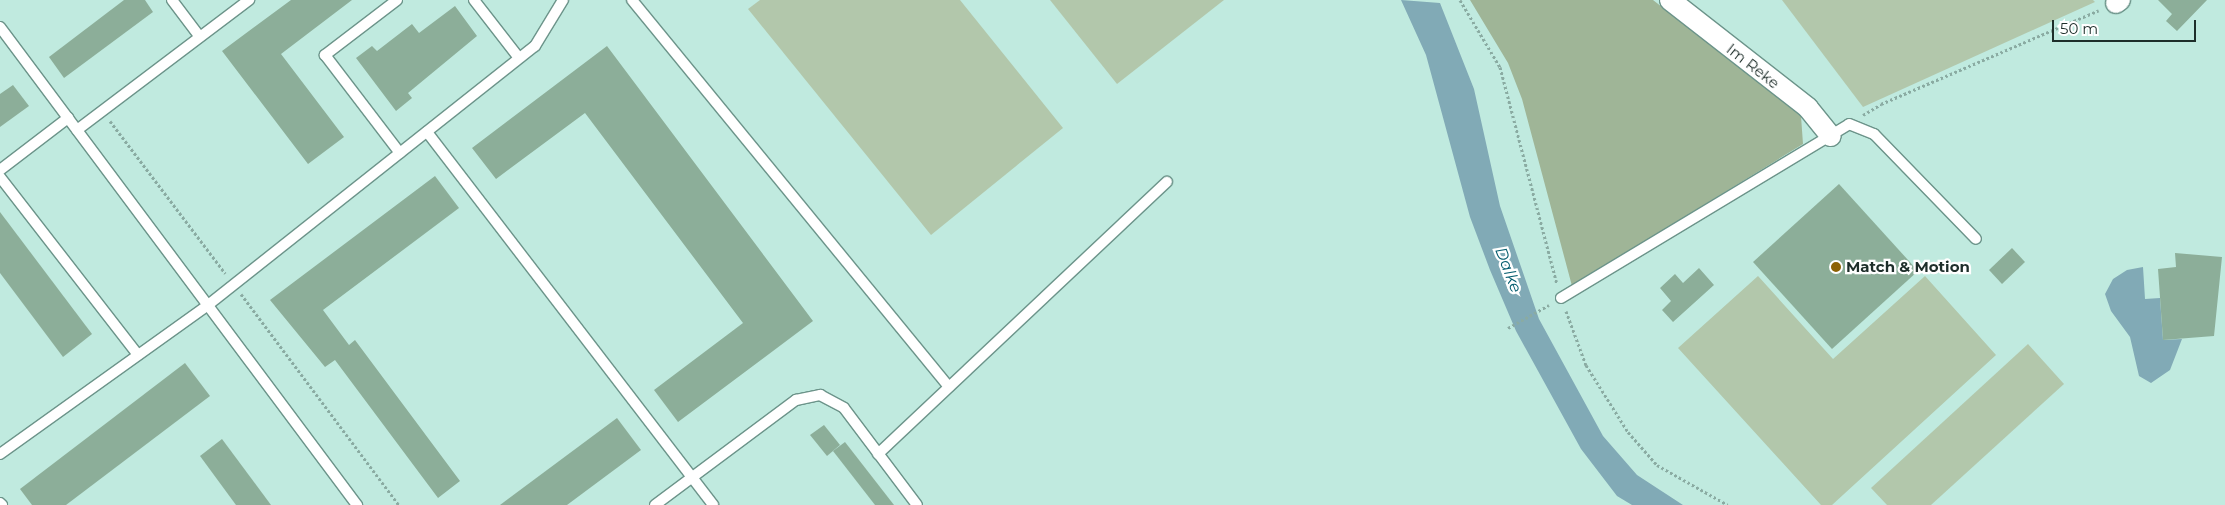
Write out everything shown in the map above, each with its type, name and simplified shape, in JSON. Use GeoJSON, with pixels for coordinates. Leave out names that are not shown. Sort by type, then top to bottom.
{"type":"FeatureCollection","features":[{"type":"Feature","properties":{"kind":"street","name":"Im Reke"},"geometry":{"type":"LineString","coordinates":[[1670,0],[1808,108],[1831,136]]}},
{"type":"Feature","properties":{"kind":"lane"},"geometry":{"type":"LineString","coordinates":[[172,0],[200,37]]}},
{"type":"Feature","properties":{"kind":"lane"},"geometry":{"type":"LineString","coordinates":[[77,130],[249,0]]}},
{"type":"Feature","properties":{"kind":"lane"},"geometry":{"type":"LineString","coordinates":[[397,0],[325,55],[400,153]]}},
{"type":"Feature","properties":{"kind":"lane"},"geometry":{"type":"LineString","coordinates":[[474,0],[519,58]]}},
{"type":"Feature","properties":{"kind":"lane"},"geometry":{"type":"LineString","coordinates":[[0,454],[208,304],[536,46],[563,0]]}},
{"type":"Feature","properties":{"kind":"lane"},"geometry":{"type":"LineString","coordinates":[[632,0],[949,388]]}},
{"type":"Feature","properties":{"kind":"lane"},"geometry":{"type":"LineString","coordinates":[[0,27],[358,505]]}},
{"type":"Feature","properties":{"kind":"lane"},"geometry":{"type":"LineString","coordinates":[[0,170],[68,118]]}},
{"type":"Feature","properties":{"kind":"lane"},"geometry":{"type":"LineString","coordinates":[[1561,298],[1849,124],[1874,134],[1976,239]]}},
{"type":"Feature","properties":{"kind":"lane"},"geometry":{"type":"LineString","coordinates":[[427,132],[713,505]]}},
{"type":"Feature","properties":{"kind":"lane"},"geometry":{"type":"LineString","coordinates":[[0,177],[138,355]]}},
{"type":"Feature","properties":{"kind":"lane"},"geometry":{"type":"LineString","coordinates":[[878,454],[1167,182]]}},
{"type":"Feature","properties":{"kind":"lane"},"geometry":{"type":"LineString","coordinates":[[655,505],[796,400],[820,395],[844,408],[918,505]]}},
{"type":"Feature","properties":{"kind":"path"},"geometry":{"type":"LineString","coordinates":[[1460,0],[1500,66],[1561,298],[1586,364],[1628,432],[1657,465],[1728,505]]}},
{"type":"Feature","properties":{"kind":"path"},"geometry":{"type":"LineString","coordinates":[[1849,124],[1881,104],[2118,1]]}},
{"type":"Feature","properties":{"kind":"path"},"geometry":{"type":"LineString","coordinates":[[102,110],[399,505]]}},
{"type":"Feature","properties":{"kind":"path"},"geometry":{"type":"LineString","coordinates":[[1508,328],[1549,305]]}},
{"type":"Feature","properties":{"kind":"green space"},"geometry":{"type":"Polygon","coordinates":[[[760,0],[960,0],[1063,128],[931,235],[748,9],[760,0]]]}},
{"type":"Feature","properties":{"kind":"green space"},"geometry":{"type":"Polygon","coordinates":[[[1050,0],[1224,0],[1117,84],[1050,0]]]}},
{"type":"Feature","properties":{"kind":"green space"},"geometry":{"type":"Polygon","coordinates":[[[1470,0],[1653,0],[1801,116],[1803,144],[1572,286],[1522,99],[1508,63],[1470,0]]]}},
{"type":"Feature","properties":{"kind":"green space"},"geometry":{"type":"Polygon","coordinates":[[[1782,0],[2093,0],[2095,2],[1863,107],[1782,0]]]}},
{"type":"Feature","properties":{"kind":"green space"},"geometry":{"type":"Polygon","coordinates":[[[1758,276],[1833,359],[1925,276],[1996,355],[1832,505],[1821,505],[1678,348],[1758,276]]]}},
{"type":"Feature","properties":{"kind":"green space"},"geometry":{"type":"Polygon","coordinates":[[[2028,344],[2064,384],[1931,505],[1887,505],[1871,488],[2028,344]]]}},
{"type":"Feature","properties":{"kind":"water","name":"Dalke"},"geometry":{"type":"Polygon","coordinates":[[[1401,0],[1440,3],[1474,89],[1500,206],[1539,319],[1603,436],[1637,475],[1683,505],[1632,505],[1617,496],[1581,449],[1516,331],[1490,270],[1470,217],[1426,55],[1401,0]]]}},
{"type":"Feature","properties":{"kind":"water"},"geometry":{"type":"Polygon","coordinates":[[[2143,267],[2145,299],[2160,298],[2163,340],[2182,339],[2170,370],[2151,383],[2139,376],[2130,337],[2111,311],[2105,294],[2113,279],[2127,270],[2143,267]]]}},
{"type":"Feature","properties":{"kind":"building"},"geometry":{"type":"Polygon","coordinates":[[[124,0],[145,0],[153,12],[64,78],[49,57],[124,0]]]}},
{"type":"Feature","properties":{"kind":"building"},"geometry":{"type":"Polygon","coordinates":[[[291,0],[352,0],[281,54],[344,137],[308,164],[222,51],[291,0]]]}},
{"type":"Feature","properties":{"kind":"building"},"geometry":{"type":"Polygon","coordinates":[[[2158,0],[2207,0],[2177,31],[2166,21],[2172,14],[2158,0]]]}},
{"type":"Feature","properties":{"kind":"building"},"geometry":{"type":"Polygon","coordinates":[[[455,6],[477,36],[408,93],[412,98],[396,111],[356,58],[372,46],[377,51],[412,24],[419,33],[455,6]]]}},
{"type":"Feature","properties":{"kind":"building"},"geometry":{"type":"Polygon","coordinates":[[[607,46],[813,321],[678,422],[654,390],[743,323],[585,113],[496,179],[472,148],[607,46]]]}},
{"type":"Feature","properties":{"kind":"building"},"geometry":{"type":"Polygon","coordinates":[[[13,85],[29,106],[0,127],[0,94],[13,85]]]}},
{"type":"Feature","properties":{"kind":"building"},"geometry":{"type":"Polygon","coordinates":[[[435,176],[459,208],[323,310],[349,345],[355,340],[460,481],[438,498],[335,360],[325,367],[270,300],[435,176]]]}},
{"type":"Feature","properties":{"kind":"building","name":"Match & Motion"},"geometry":{"type":"Polygon","coordinates":[[[1839,184],[1918,271],[1832,349],[1753,262],[1839,184]]]}},
{"type":"Feature","properties":{"kind":"building"},"geometry":{"type":"Polygon","coordinates":[[[0,212],[92,334],[63,357],[0,273],[0,212]]]}},
{"type":"Feature","properties":{"kind":"building"},"geometry":{"type":"Polygon","coordinates":[[[2012,248],[2025,262],[2002,284],[1989,270],[2012,248]]]}},
{"type":"Feature","properties":{"kind":"building"},"geometry":{"type":"Polygon","coordinates":[[[2175,253],[2222,257],[2214,336],[2163,340],[2158,269],[2176,267],[2175,253]]]}},
{"type":"Feature","properties":{"kind":"building"},"geometry":{"type":"Polygon","coordinates":[[[1699,268],[1714,285],[1673,322],[1662,310],[1671,301],[1660,288],[1675,274],[1683,283],[1699,268]]]}},
{"type":"Feature","properties":{"kind":"building"},"geometry":{"type":"Polygon","coordinates":[[[185,363],[210,396],[66,505],[32,505],[20,489],[185,363]]]}},
{"type":"Feature","properties":{"kind":"building"},"geometry":{"type":"Polygon","coordinates":[[[617,418],[641,450],[567,505],[500,505],[617,418]]]}},
{"type":"Feature","properties":{"kind":"building"},"geometry":{"type":"Polygon","coordinates":[[[824,425],[840,445],[827,456],[810,435],[824,425]]]}},
{"type":"Feature","properties":{"kind":"building"},"geometry":{"type":"Polygon","coordinates":[[[222,439],[271,505],[236,505],[200,456],[222,439]]]}},
{"type":"Feature","properties":{"kind":"building"},"geometry":{"type":"Polygon","coordinates":[[[845,442],[894,505],[875,505],[833,451],[845,442]]]}},
{"type":"Feature","properties":{"kind":"place","name":"Match & Motion"},"geometry":{"type":"Point","coordinates":[1836,267]}}]}
